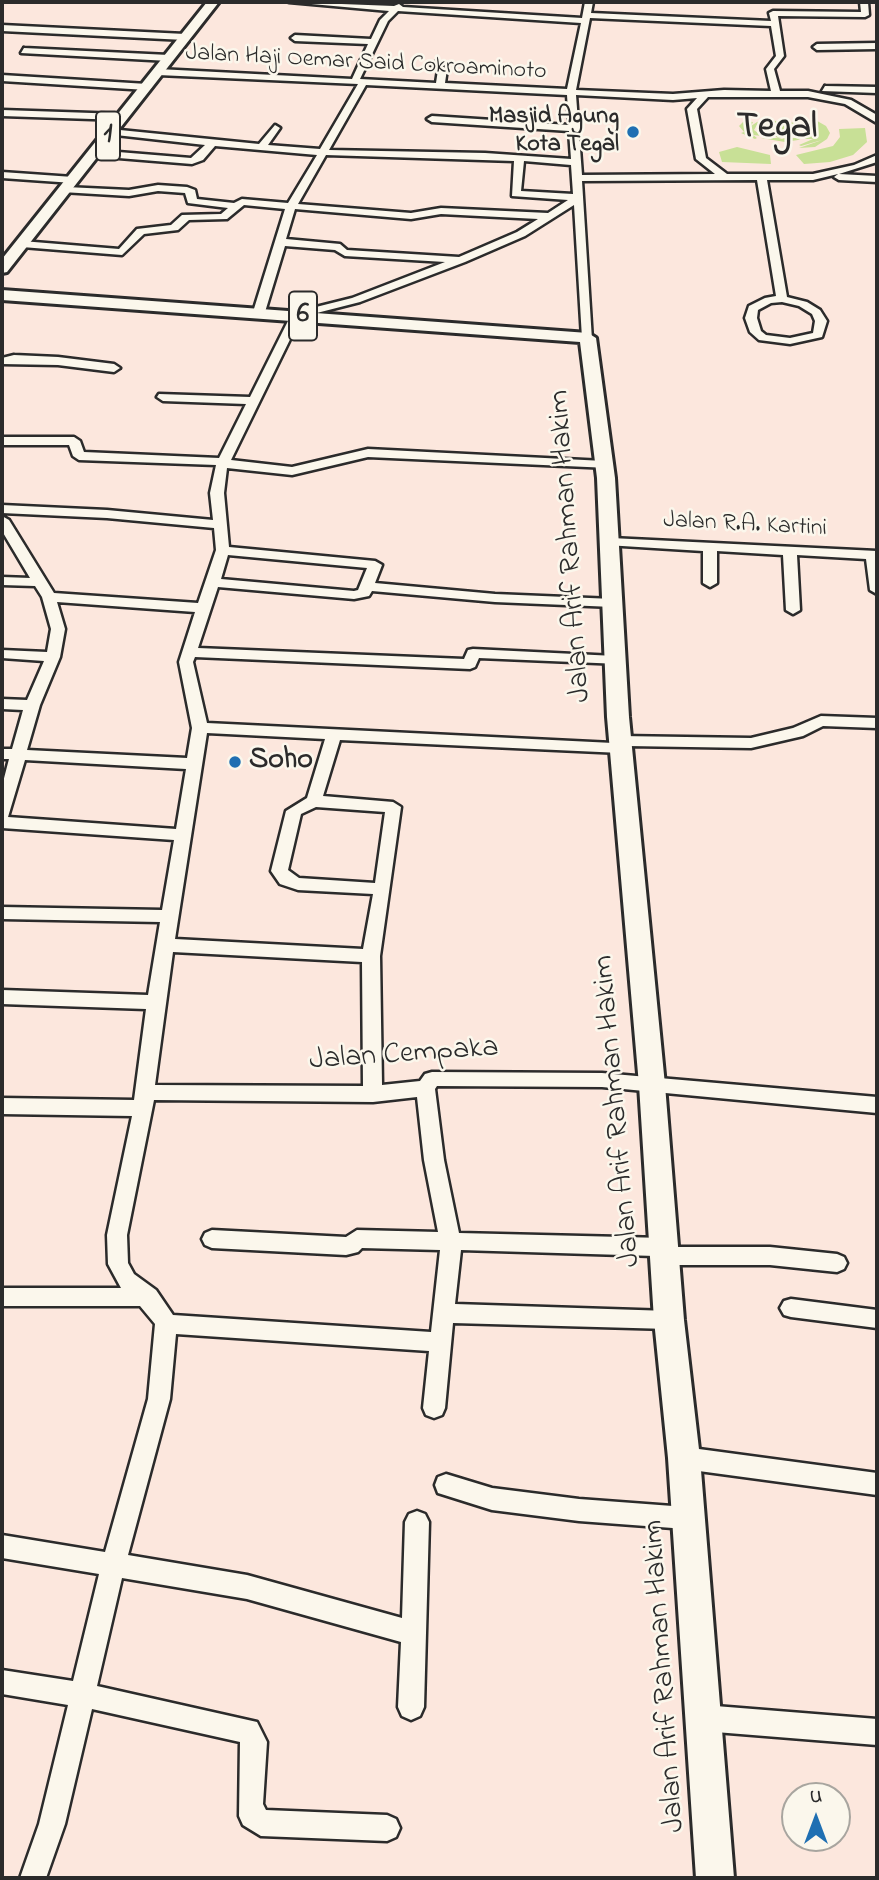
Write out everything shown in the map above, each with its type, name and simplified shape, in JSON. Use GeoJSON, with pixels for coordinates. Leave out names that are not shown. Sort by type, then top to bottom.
{"type":"FeatureCollection","features":[{"type":"Feature","properties":{"kind":"highway","name":"1"},"geometry":{"type":"LineString","coordinates":[[2,269],[213,2]]}},
{"type":"Feature","properties":{"kind":"highway","name":"6"},"geometry":{"type":"LineString","coordinates":[[2,295],[588,338]]}},
{"type":"Feature","properties":{"kind":"highway","name":"Jalan Arif Rahman Hakim"},"geometry":{"type":"LineString","coordinates":[[588,338],[611,542],[621,745],[652,1085],[668,1320],[684,1458],[686,1518],[715,1878]]}},
{"type":"Feature","properties":{"kind":"main road"},"geometry":{"type":"LineString","coordinates":[[2,113],[122,117]]}},
{"type":"Feature","properties":{"kind":"street"},"geometry":{"type":"LineString","coordinates":[[293,2],[394,10],[774,23]]}},
{"type":"Feature","properties":{"kind":"street"},"geometry":{"type":"LineString","coordinates":[[259,312],[291,207],[359,83],[384,20],[405,2]]}},
{"type":"Feature","properties":{"kind":"street"},"geometry":{"type":"LineString","coordinates":[[588,338],[571,93],[589,2]]}},
{"type":"Feature","properties":{"kind":"street"},"geometry":{"type":"LineString","coordinates":[[769,2],[774,13],[780,56],[770,69],[775,90]]}},
{"type":"Feature","properties":{"kind":"street"},"geometry":{"type":"LineString","coordinates":[[864,2],[865,15]]}},
{"type":"Feature","properties":{"kind":"street"},"geometry":{"type":"LineString","coordinates":[[774,13],[877,17]]}},
{"type":"Feature","properties":{"kind":"street"},"geometry":{"type":"LineString","coordinates":[[2,28],[185,37]]}},
{"type":"Feature","properties":{"kind":"street"},"geometry":{"type":"LineString","coordinates":[[295,38],[374,42]]}},
{"type":"Feature","properties":{"kind":"street"},"geometry":{"type":"LineString","coordinates":[[817,47],[877,46]]}},
{"type":"Feature","properties":{"kind":"street"},"geometry":{"type":"LineString","coordinates":[[24,51],[169,58]]}},
{"type":"Feature","properties":{"kind":"street"},"geometry":{"type":"LineString","coordinates":[[435,65],[443,69],[440,87]]}},
{"type":"Feature","properties":{"kind":"street","name":"Jalan Haji Oemar Said Cokroaminoto"},"geometry":{"type":"LineString","coordinates":[[159,72],[673,97],[775,90],[830,93]]}},
{"type":"Feature","properties":{"kind":"street"},"geometry":{"type":"LineString","coordinates":[[2,78],[147,87]]}},
{"type":"Feature","properties":{"kind":"street"},"geometry":{"type":"LineString","coordinates":[[830,93],[877,90]]}},
{"type":"Feature","properties":{"kind":"street"},"geometry":{"type":"LineString","coordinates":[[830,93],[861,107],[875,117]]}},
{"type":"Feature","properties":{"kind":"street"},"geometry":{"type":"LineString","coordinates":[[706,94],[692,108],[701,159],[723,176]]}},
{"type":"Feature","properties":{"kind":"street"},"geometry":{"type":"LineString","coordinates":[[432,119],[573,128]]}},
{"type":"Feature","properties":{"kind":"street"},"geometry":{"type":"LineString","coordinates":[[261,148],[275,128]]}},
{"type":"Feature","properties":{"kind":"street"},"geometry":{"type":"LineString","coordinates":[[110,132],[322,153],[575,162]]}},
{"type":"Feature","properties":{"kind":"street"},"geometry":{"type":"LineString","coordinates":[[184,190],[212,143]]}},
{"type":"Feature","properties":{"kind":"street"},"geometry":{"type":"LineString","coordinates":[[94,153],[195,170]]}},
{"type":"Feature","properties":{"kind":"street"},"geometry":{"type":"LineString","coordinates":[[519,158],[516,194],[578,197]]}},
{"type":"Feature","properties":{"kind":"street"},"geometry":{"type":"LineString","coordinates":[[813,177],[856,167],[877,158]]}},
{"type":"Feature","properties":{"kind":"street"},"geometry":{"type":"LineString","coordinates":[[2,175],[129,193],[158,188],[184,190],[191,192],[192,201],[234,206]]}},
{"type":"Feature","properties":{"kind":"street"},"geometry":{"type":"LineString","coordinates":[[761,176],[782,299]]}},
{"type":"Feature","properties":{"kind":"street"},"geometry":{"type":"LineString","coordinates":[[576,178],[680,179],[761,176],[877,179]]}},
{"type":"Feature","properties":{"kind":"street"},"geometry":{"type":"LineString","coordinates":[[33,1878],[52,1824],[114,1562],[159,1399],[166,1324],[162,1312],[149,1297],[127,1280],[118,1264],[117,1250],[124,1197],[144,1100],[156,1002],[172,916],[182,835],[200,729],[196,697],[187,675],[188,652],[223,550],[217,493],[224,462],[296,315],[356,300],[461,260],[553,216],[578,197]]}},
{"type":"Feature","properties":{"kind":"street"},"geometry":{"type":"LineString","coordinates":[[22,244],[122,252],[141,231],[174,228],[186,217],[221,217],[242,202],[411,216],[441,211],[553,216]]}},
{"type":"Feature","properties":{"kind":"street"},"geometry":{"type":"LineString","coordinates":[[280,242],[340,247],[341,252],[347,253],[461,260]]}},
{"type":"Feature","properties":{"kind":"street"},"geometry":{"type":"LineString","coordinates":[[782,299],[803,304],[816,312],[821,321],[818,335],[790,341],[763,338],[756,332],[751,318],[753,308],[769,300],[782,299]]}},
{"type":"Feature","properties":{"kind":"street"},"geometry":{"type":"LineString","coordinates":[[2,361],[58,361],[114,368]]}},
{"type":"Feature","properties":{"kind":"street"},"geometry":{"type":"LineString","coordinates":[[163,397],[253,401]]}},
{"type":"Feature","properties":{"kind":"street"},"geometry":{"type":"LineString","coordinates":[[2,440],[74,441],[79,456],[224,462],[301,470],[368,453],[604,466]]}},
{"type":"Feature","properties":{"kind":"street"},"geometry":{"type":"LineString","coordinates":[[2,509],[82,512],[220,525]]}},
{"type":"Feature","properties":{"kind":"street"},"geometry":{"type":"LineString","coordinates":[[2,521],[49,597],[58,629],[52,657],[10,754],[2,814]]}},
{"type":"Feature","properties":{"kind":"street","name":"Jalan R.A. Kartini"},"geometry":{"type":"LineString","coordinates":[[611,542],[874,555]]}},
{"type":"Feature","properties":{"kind":"street"},"geometry":{"type":"LineString","coordinates":[[710,547],[710,583]]}},
{"type":"Feature","properties":{"kind":"street"},"geometry":{"type":"LineString","coordinates":[[212,582],[354,596],[364,593],[374,564],[223,550]]}},
{"type":"Feature","properties":{"kind":"street"},"geometry":{"type":"LineString","coordinates":[[790,551],[793,610]]}},
{"type":"Feature","properties":{"kind":"street"},"geometry":{"type":"LineString","coordinates":[[874,555],[877,590]]}},
{"type":"Feature","properties":{"kind":"street"},"geometry":{"type":"LineString","coordinates":[[2,581],[40,582]]}},
{"type":"Feature","properties":{"kind":"street"},"geometry":{"type":"LineString","coordinates":[[368,586],[495,598],[613,603]]}},
{"type":"Feature","properties":{"kind":"street"},"geometry":{"type":"LineString","coordinates":[[49,597],[203,608]]}},
{"type":"Feature","properties":{"kind":"street"},"geometry":{"type":"LineString","coordinates":[[188,652],[470,664],[473,653],[615,661]]}},
{"type":"Feature","properties":{"kind":"street"},"geometry":{"type":"LineString","coordinates":[[2,654],[52,657]]}},
{"type":"Feature","properties":{"kind":"street"},"geometry":{"type":"LineString","coordinates":[[2,704],[32,705]]}},
{"type":"Feature","properties":{"kind":"street"},"geometry":{"type":"LineString","coordinates":[[200,729],[621,745],[751,743],[798,732],[821,722],[877,723]]}},
{"type":"Feature","properties":{"kind":"street"},"geometry":{"type":"LineString","coordinates":[[314,801],[334,735]]}},
{"type":"Feature","properties":{"kind":"street"},"geometry":{"type":"LineString","coordinates":[[10,754],[194,764]]}},
{"type":"Feature","properties":{"kind":"street"},"geometry":{"type":"LineString","coordinates":[[373,1094],[371,956],[394,815],[393,807],[314,801],[294,811],[279,871],[286,880],[298,884],[382,888]]}},
{"type":"Feature","properties":{"kind":"street"},"geometry":{"type":"LineString","coordinates":[[2,822],[182,835]]}},
{"type":"Feature","properties":{"kind":"street"},"geometry":{"type":"LineString","coordinates":[[2,913],[172,916]]}},
{"type":"Feature","properties":{"kind":"street"},"geometry":{"type":"LineString","coordinates":[[166,945],[371,956]]}},
{"type":"Feature","properties":{"kind":"street"},"geometry":{"type":"LineString","coordinates":[[2,997],[156,1002]]}},
{"type":"Feature","properties":{"kind":"street","name":"Jalan Cempaka"},"geometry":{"type":"LineString","coordinates":[[2,1106],[373,1094],[425,1088],[432,1079],[475,1078],[601,1080],[877,1105]]}},
{"type":"Feature","properties":{"kind":"street"},"geometry":{"type":"LineString","coordinates":[[425,1088],[433,1160],[451,1244],[434,1408]]}},
{"type":"Feature","properties":{"kind":"street"},"geometry":{"type":"LineString","coordinates":[[212,1239],[351,1246],[357,1239],[770,1256],[837,1263]]}},
{"type":"Feature","properties":{"kind":"street"},"geometry":{"type":"LineString","coordinates":[[2,1297],[149,1297]]}},
{"type":"Feature","properties":{"kind":"street"},"geometry":{"type":"LineString","coordinates":[[791,1308],[877,1319]]}},
{"type":"Feature","properties":{"kind":"street"},"geometry":{"type":"LineString","coordinates":[[446,1312],[668,1320]]}},
{"type":"Feature","properties":{"kind":"street"},"geometry":{"type":"LineString","coordinates":[[166,1324],[442,1342]]}},
{"type":"Feature","properties":{"kind":"street"},"geometry":{"type":"LineString","coordinates":[[684,1458],[877,1484]]}},
{"type":"Feature","properties":{"kind":"street"},"geometry":{"type":"LineString","coordinates":[[446,1485],[492,1499],[579,1510],[686,1518]]}},
{"type":"Feature","properties":{"kind":"street"},"geometry":{"type":"LineString","coordinates":[[411,1707],[417,1522]]}},
{"type":"Feature","properties":{"kind":"street"},"geometry":{"type":"LineString","coordinates":[[2,1546],[114,1562],[247,1587],[414,1634]]}},
{"type":"Feature","properties":{"kind":"street"},"geometry":{"type":"LineString","coordinates":[[2,1682],[83,1695],[248,1731],[254,1742],[250,1804],[253,1816],[261,1823],[387,1828]]}},
{"type":"Feature","properties":{"kind":"street"},"geometry":{"type":"LineString","coordinates":[[703,1718],[877,1732]]}},
{"type":"Feature","properties":{"kind":"green space"},"geometry":{"type":"Polygon","coordinates":[[[810,119],[826,126],[830,133],[827,139],[815,147],[799,148],[822,140],[801,146],[799,145],[813,139],[805,139],[807,136],[798,140],[785,142],[761,138],[800,138],[804,130],[796,124],[806,126],[800,123],[808,123],[805,121],[807,120],[816,122],[810,119]]]}},
{"type":"Feature","properties":{"kind":"green space"},"geometry":{"type":"Polygon","coordinates":[[[766,120],[797,123],[792,124],[800,132],[782,139],[759,132],[759,126],[774,121],[758,123],[754,130],[762,136],[753,135],[757,138],[755,139],[741,133],[744,132],[739,126],[744,121],[753,122],[751,126],[757,122],[766,120]]]}},
{"type":"Feature","properties":{"kind":"green space"},"geometry":{"type":"Polygon","coordinates":[[[865,128],[867,142],[853,155],[830,162],[804,164],[796,155],[833,146],[840,137],[839,129],[865,128]]]}},
{"type":"Feature","properties":{"kind":"green space"},"geometry":{"type":"Polygon","coordinates":[[[737,147],[770,155],[771,164],[722,162],[719,152],[737,147]]]}},
{"type":"Feature","properties":{"kind":"place","name":"Masjid Agung Kota Tegal"},"geometry":{"type":"Point","coordinates":[633,132]}},
{"type":"Feature","properties":{"kind":"place","name":"Soho"},"geometry":{"type":"Point","coordinates":[235,762]}},
{"type":"Feature","properties":{"kind":"district","name":"Tegal"},"geometry":{"type":"Point","coordinates":[777,130]}}]}
